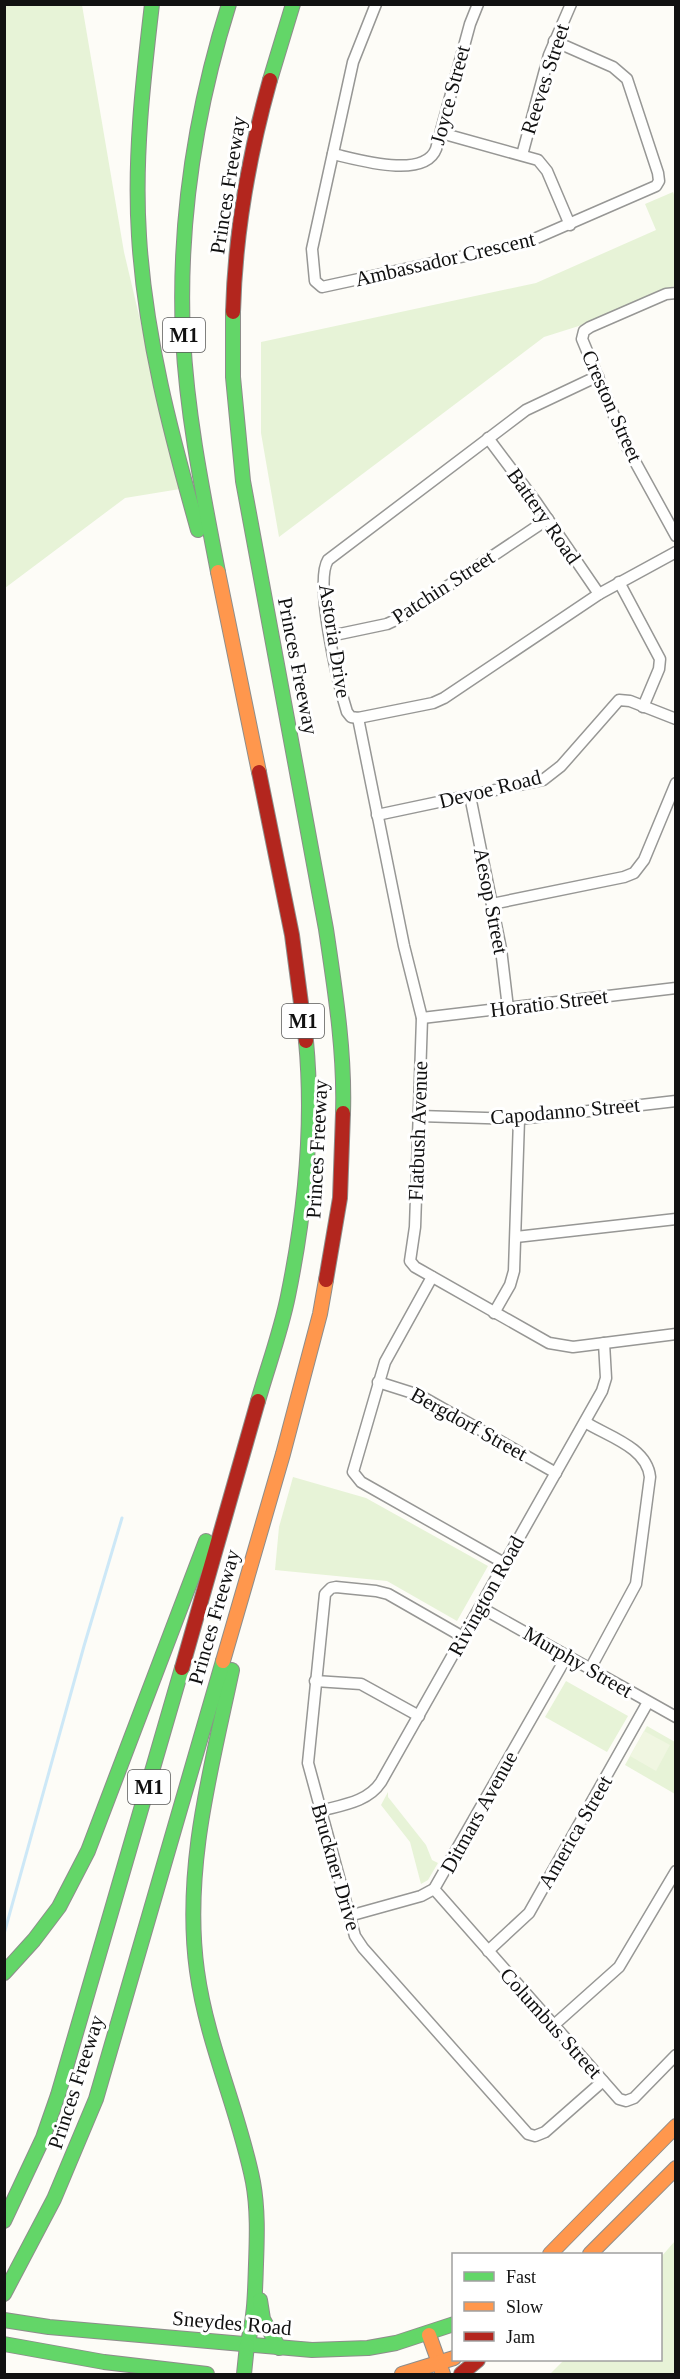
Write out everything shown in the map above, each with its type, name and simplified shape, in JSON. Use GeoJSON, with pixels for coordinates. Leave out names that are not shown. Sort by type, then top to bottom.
{"type":"FeatureCollection","features":[{"type":"Feature","properties":{"kind":"main road"},"geometry":{"type":"LineString","coordinates":[[152,4],[138,156],[139,236],[143,283],[155,355],[181,471],[237,665]]}},
{"type":"Feature","properties":{"kind":"main road","name":"Princes Freeway"},"geometry":{"type":"LineString","coordinates":[[4,2221],[43,2138],[98,1966],[288,1298],[304,1198],[309,1092],[302,998],[292,935],[205,508],[187,383],[183,314],[184,248],[190,174],[206,87],[229,4]]}},
{"type":"Feature","properties":{"kind":"main road","name":"Princes Freeway"},"geometry":{"type":"LineString","coordinates":[[4,2294],[51,2209],[75,2155],[96,2098],[262,1526],[320,1314],[340,1198],[344,1089],[336,995],[326,929],[244,492],[234,408],[231,342],[236,267],[250,166],[262,108],[293,4]]}},
{"type":"Feature","properties":{"kind":"main road"},"geometry":{"type":"LineString","coordinates":[[4,1973],[34,1940],[59,1906],[88,1851],[203,1552],[236,1448],[266,1378]]}},
{"type":"Feature","properties":{"kind":"main road"},"geometry":{"type":"LineString","coordinates":[[244,2374],[256,2283],[257,2216],[248,2159],[208,2025],[197,1971],[193,1915],[196,1862],[212,1770],[262,1526]]}},
{"type":"Feature","properties":{"kind":"main road"},"geometry":{"type":"LineString","coordinates":[[550,2253],[675,2126]]}},
{"type":"Feature","properties":{"kind":"main road"},"geometry":{"type":"LineString","coordinates":[[591,2253],[675,2168]]}},
{"type":"Feature","properties":{"kind":"main road"},"geometry":{"type":"LineString","coordinates":[[256,2283],[263,2319],[279,2348]]}},
{"type":"Feature","properties":{"kind":"main road","name":"Sneydes Road"},"geometry":{"type":"LineString","coordinates":[[4,2320],[50,2327],[325,2352],[389,2345],[429,2335],[452,2324]]}},
{"type":"Feature","properties":{"kind":"main road"},"geometry":{"type":"LineString","coordinates":[[410,2374],[441,2369],[429,2335]]}},
{"type":"Feature","properties":{"kind":"main road"},"geometry":{"type":"LineString","coordinates":[[4,2344],[104,2362],[207,2374]]}},
{"type":"Feature","properties":{"kind":"main road"},"geometry":{"type":"LineString","coordinates":[[461,2374],[477,2361]]}},
{"type":"Feature","properties":{"kind":"street","name":"Ambassador Crescent"},"geometry":{"type":"LineString","coordinates":[[376,4],[353,62],[312,249],[315,281],[322,287],[515,246],[570,225],[656,186],[659,178],[627,79],[613,67],[554,41]]}},
{"type":"Feature","properties":{"kind":"street","name":"Joyce Street"},"geometry":{"type":"LineString","coordinates":[[333,154],[386,166],[402,166],[432,157],[441,133],[470,24],[478,4]]}},
{"type":"Feature","properties":{"kind":"street","name":"Reeves Street"},"geometry":{"type":"LineString","coordinates":[[522,155],[554,41],[571,4]]}},
{"type":"Feature","properties":{"kind":"street"},"geometry":{"type":"LineString","coordinates":[[441,133],[538,160],[544,165],[570,225]]}},
{"type":"Feature","properties":{"kind":"street","name":"Creston Street"},"geometry":{"type":"LineString","coordinates":[[675,293],[666,294],[584,331],[583,342],[627,447],[675,536]]}},
{"type":"Feature","properties":{"kind":"street","name":"Astoria Drive"},"geometry":{"type":"LineString","coordinates":[[598,376],[534,405],[328,560],[323,571],[324,600],[347,712],[351,717],[358,718],[439,701],[599,594],[675,552]]}},
{"type":"Feature","properties":{"kind":"street","name":"Battery Road"},"geometry":{"type":"LineString","coordinates":[[488,438],[548,519],[599,594]]}},
{"type":"Feature","properties":{"kind":"street","name":"Patchin Street"},"geometry":{"type":"LineString","coordinates":[[330,636],[387,624],[400,618],[548,519]]}},
{"type":"Feature","properties":{"kind":"street"},"geometry":{"type":"LineString","coordinates":[[619,582],[660,659],[659,669],[643,706]]}},
{"type":"Feature","properties":{"kind":"street","name":"Devoe Road"},"geometry":{"type":"LineString","coordinates":[[377,815],[543,780],[561,766],[615,703],[624,699],[675,719]]}},
{"type":"Feature","properties":{"kind":"street","name":"Flatbush Avenue"},"geometry":{"type":"LineString","coordinates":[[358,718],[404,946],[422,1018],[415,1227],[410,1261],[415,1267],[549,1343],[565,1347],[675,1335]]}},
{"type":"Feature","properties":{"kind":"street"},"geometry":{"type":"LineString","coordinates":[[492,904],[634,873],[644,860],[675,783]]}},
{"type":"Feature","properties":{"kind":"street","name":"Aesop Street"},"geometry":{"type":"LineString","coordinates":[[470,796],[501,949],[508,1008]]}},
{"type":"Feature","properties":{"kind":"street","name":"Horatio Street"},"geometry":{"type":"LineString","coordinates":[[422,1018],[675,988]]}},
{"type":"Feature","properties":{"kind":"street","name":"Capodanno Street"},"geometry":{"type":"LineString","coordinates":[[419,1116],[519,1119],[675,1101]]}},
{"type":"Feature","properties":{"kind":"street"},"geometry":{"type":"LineString","coordinates":[[494,1313],[512,1281],[516,1237],[519,1119]]}},
{"type":"Feature","properties":{"kind":"street"},"geometry":{"type":"LineString","coordinates":[[516,1237],[675,1219]]}},
{"type":"Feature","properties":{"kind":"street"},"geometry":{"type":"LineString","coordinates":[[432,1277],[387,1357],[353,1472],[356,1478],[504,1563]]}},
{"type":"Feature","properties":{"kind":"street","name":"Rivington Road"},"geometry":{"type":"LineString","coordinates":[[320,1811],[361,1799],[377,1789],[605,1385],[604,1343]]}},
{"type":"Feature","properties":{"kind":"street","name":"Bergdorf Street"},"geometry":{"type":"LineString","coordinates":[[378,1382],[419,1395],[556,1473]]}},
{"type":"Feature","properties":{"kind":"street"},"geometry":{"type":"LineString","coordinates":[[585,1422],[640,1455],[649,1467],[650,1477],[636,1584],[590,1669]]}},
{"type":"Feature","properties":{"kind":"street","name":"Bruckner Drive"},"geometry":{"type":"LineString","coordinates":[[463,1637],[388,1594],[330,1588],[325,1594],[308,1763],[349,1916],[359,1944],[528,2134],[535,2136],[545,2132],[603,2081]]}},
{"type":"Feature","properties":{"kind":"street","name":"Murphy Street"},"geometry":{"type":"LineString","coordinates":[[480,1607],[675,1717]]}},
{"type":"Feature","properties":{"kind":"street","name":"Ditmars Avenue"},"geometry":{"type":"LineString","coordinates":[[349,1916],[422,1896],[434,1889],[567,1656]]}},
{"type":"Feature","properties":{"kind":"street"},"geometry":{"type":"LineString","coordinates":[[315,1681],[361,1684],[419,1716]]}},
{"type":"Feature","properties":{"kind":"street","name":"America Street"},"geometry":{"type":"LineString","coordinates":[[488,1951],[529,1913],[648,1702]]}},
{"type":"Feature","properties":{"kind":"street"},"geometry":{"type":"LineString","coordinates":[[554,2025],[620,1967],[675,1871]]}},
{"type":"Feature","properties":{"kind":"street","name":"Columbus Street"},"geometry":{"type":"LineString","coordinates":[[434,1889],[620,2099],[628,2101],[634,2098],[675,2055]]}},
{"type":"Feature","properties":{"kind":"green space"},"geometry":{"type":"Polygon","coordinates":[[[5,5],[82,5],[124,252],[180,489],[125,498],[5,588],[5,5]]]}},
{"type":"Feature","properties":{"kind":"green space"},"geometry":{"type":"Polygon","coordinates":[[[673,192],[676,200],[676,284],[674,286],[582,325],[544,337],[279,537],[261,433],[261,342],[536,283],[656,230],[645,204],[673,192]]]}},
{"type":"Feature","properties":{"kind":"green space"},"geometry":{"type":"Polygon","coordinates":[[[293,1477],[366,1498],[488,1566],[457,1621],[387,1581],[275,1570],[279,1527],[293,1477]]]}},
{"type":"Feature","properties":{"kind":"green space"},"geometry":{"type":"Polygon","coordinates":[[[566,1681],[628,1716],[607,1752],[545,1717],[566,1681]]]}},
{"type":"Feature","properties":{"kind":"green space"},"geometry":{"type":"Polygon","coordinates":[[[647,1726],[675,1742],[675,1794],[625,1765],[647,1726]]]}},
{"type":"Feature","properties":{"kind":"green space"},"geometry":{"type":"Polygon","coordinates":[[[644,1731],[670,1745],[656,1771],[630,1756],[644,1731]]]}},
{"type":"Feature","properties":{"kind":"green space"},"geometry":{"type":"Polygon","coordinates":[[[388,1792],[388,1797],[426,1845],[432,1860],[438,1863],[428,1880],[421,1884],[410,1842],[381,1805],[388,1792]]]}},
{"type":"Feature","properties":{"kind":"green space"},"geometry":{"type":"Polygon","coordinates":[[[675,2241],[675,2374],[550,2374],[563,2361],[662,2361],[662,2256],[675,2241]]]}},
{"type":"Feature","properties":{"kind":"waterway"},"geometry":{"type":"LineString","coordinates":[[4,1934],[122,1518]]}},
{"type":"Feature","properties":{"kind":"traffic: fast"},"geometry":{"type":"LineString","coordinates":[[152,4],[139,149],[138,207],[142,273],[161,385],[198,530]]}},
{"type":"Feature","properties":{"kind":"traffic: fast"},"geometry":{"type":"LineString","coordinates":[[218,572],[196,455],[188,396],[182,294],[183,252],[191,168],[207,86],[229,4]]}},
{"type":"Feature","properties":{"kind":"traffic: fast"},"geometry":{"type":"LineString","coordinates":[[270,80],[293,4]]}},
{"type":"Feature","properties":{"kind":"traffic: fast"},"geometry":{"type":"LineString","coordinates":[[233,312],[233,377],[243,481],[326,929],[341,1044],[343,1113]]}},
{"type":"Feature","properties":{"kind":"traffic: fast"},"geometry":{"type":"LineString","coordinates":[[258,1401],[285,1309],[299,1233],[308,1137],[306,1041]]}},
{"type":"Feature","properties":{"kind":"traffic: fast"},"geometry":{"type":"LineString","coordinates":[[4,1973],[34,1940],[59,1907],[88,1851],[206,1541]]}},
{"type":"Feature","properties":{"kind":"traffic: fast"},"geometry":{"type":"LineString","coordinates":[[4,2294],[54,2199],[96,2099],[223,1661]]}},
{"type":"Feature","properties":{"kind":"traffic: fast"},"geometry":{"type":"LineString","coordinates":[[4,2221],[43,2138],[58,2095],[182,1668]]}},
{"type":"Feature","properties":{"kind":"traffic: fast"},"geometry":{"type":"LineString","coordinates":[[232,1670],[201,1820],[196,1857],[194,1933],[197,1971],[208,2025],[240,2129],[255,2192],[257,2233],[255,2295],[247,2345]]}},
{"type":"Feature","properties":{"kind":"traffic: fast"},"geometry":{"type":"LineString","coordinates":[[260,2300],[263,2319],[279,2348]]}},
{"type":"Feature","properties":{"kind":"traffic: fast"},"geometry":{"type":"LineString","coordinates":[[4,2320],[49,2327],[312,2350],[368,2348],[396,2343],[452,2325]]}},
{"type":"Feature","properties":{"kind":"traffic: fast"},"geometry":{"type":"LineString","coordinates":[[4,2344],[104,2362],[207,2374]]}},
{"type":"Feature","properties":{"kind":"traffic: fast"},"geometry":{"type":"LineString","coordinates":[[244,2374],[247,2345]]}},
{"type":"Feature","properties":{"kind":"traffic: slow"},"geometry":{"type":"LineString","coordinates":[[218,572],[259,772]]}},
{"type":"Feature","properties":{"kind":"traffic: slow"},"geometry":{"type":"LineString","coordinates":[[223,1661],[283,1454],[320,1314],[326,1280]]}},
{"type":"Feature","properties":{"kind":"traffic: slow"},"geometry":{"type":"LineString","coordinates":[[551,2253],[676,2126]]}},
{"type":"Feature","properties":{"kind":"traffic: slow"},"geometry":{"type":"LineString","coordinates":[[591,2253],[676,2168]]}},
{"type":"Feature","properties":{"kind":"traffic: slow"},"geometry":{"type":"LineString","coordinates":[[429,2335],[443,2374]]}},
{"type":"Feature","properties":{"kind":"traffic: slow"},"geometry":{"type":"LineString","coordinates":[[402,2374],[452,2359]]}},
{"type":"Feature","properties":{"kind":"traffic: jam"},"geometry":{"type":"LineString","coordinates":[[233,312],[244,195],[270,80]]}},
{"type":"Feature","properties":{"kind":"traffic: jam"},"geometry":{"type":"LineString","coordinates":[[259,772],[292,935],[306,1041]]}},
{"type":"Feature","properties":{"kind":"traffic: jam"},"geometry":{"type":"LineString","coordinates":[[326,1280],[340,1198],[343,1113]]}},
{"type":"Feature","properties":{"kind":"traffic: jam"},"geometry":{"type":"LineString","coordinates":[[182,1668],[258,1401]]}},
{"type":"Feature","properties":{"kind":"traffic: jam"},"geometry":{"type":"LineString","coordinates":[[461,2374],[477,2361]]}}]}
